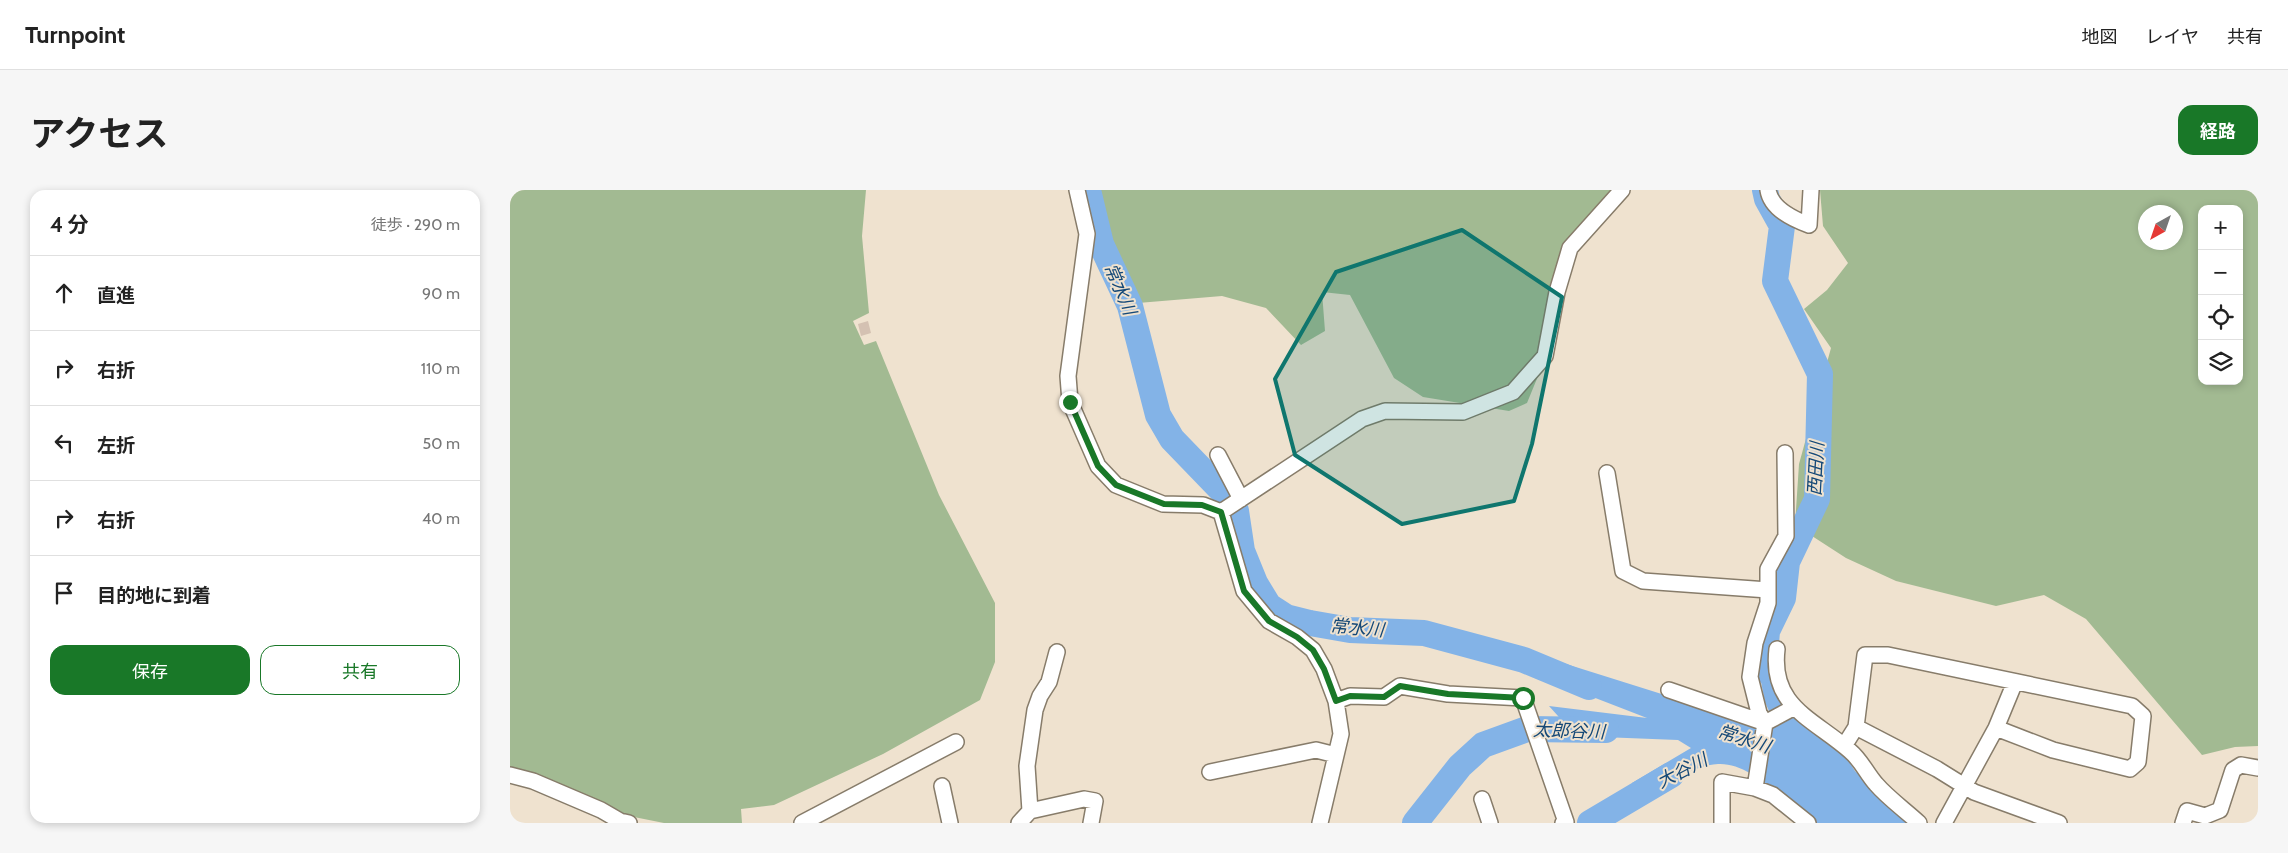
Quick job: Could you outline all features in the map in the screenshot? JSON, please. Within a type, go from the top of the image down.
[{"type":"street","points":[[1077,190],[1088,234],[1068,376],[1070,402],[1098,466],[1116,485],[1164,504],[1202,505],[1221,512]]},
{"type":"street","points":[[1221,512],[1362,419],[1385,411],[1463,412],[1513,392],[1545,356],[1557,292],[1570,248],[1622,190]]},
{"type":"street","points":[[1768,190],[1769,197],[1787,216],[1808,225],[1811,190]]},
{"type":"street","points":[[1755,788],[1765,723],[1759,713],[1750,677],[1755,643],[1768,603],[1768,569],[1786,536],[1785,453]]},
{"type":"street","points":[[1218,454],[1241,499]]},
{"type":"street","points":[[1608,473],[1623,571],[1642,581],[1768,590]]},
{"type":"street","points":[[1221,512],[1244,591],[1269,621],[1297,637],[1313,650],[1324,669],[1336,701],[1341,734],[1320,823]]},
{"type":"street","points":[[1777,649],[1775,666],[1779,686],[1793,708],[1852,752],[1877,786],[1919,823]]},
{"type":"street","points":[[1030,810],[1027,766],[1035,710],[1040,696],[1049,682],[1056,652]]},
{"type":"street","points":[[1844,746],[1856,727],[1865,655],[1888,655],[2132,706],[2143,716],[2138,762],[2130,768],[2053,750],[1996,728]]},
{"type":"street","points":[[1944,823],[1996,728],[2015,682]]},
{"type":"street","points":[[1336,701],[1350,696],[1384,697],[1400,686],[1448,694],[1523,698],[1566,822],[1563,823]]},
{"type":"street","points":[[1669,690],[1765,723],[1793,708]]},
{"type":"street","points":[[1856,727],[1937,769],[1965,786],[2040,818],[2059,823]]},
{"type":"street","points":[[802,823],[956,742]]},
{"type":"street","points":[[1210,772],[1316,750],[1336,755]]},
{"type":"street","points":[[2183,823],[2187,811],[2205,816],[2220,810],[2233,770],[2241,765],[2258,768]]},
{"type":"street","points":[[510,775],[533,781],[601,810],[620,821],[629,823]]},
{"type":"street","points":[[1722,823],[1722,782],[1755,788],[1773,795],[1808,823]]},
{"type":"street","points":[[942,786],[950,823]]},
{"type":"street","points":[[1018,823],[1030,810],[1084,799],[1095,801],[1091,823]]},
{"type":"street","points":[[1482,800],[1490,823]]},
{"type":"highlighted area","points":[[1462,230],[1562,297],[1532,444],[1514,501],[1402,524],[1295,455],[1275,379],[1336,272]]},
{"type":"green space","points":[[510,190],[866,190],[862,236],[869,313],[853,321],[864,345],[876,341],[939,495],[995,603],[995,662],[980,700],[883,754],[774,805],[741,809],[742,823],[664,823],[629,816],[542,777],[510,767]]},
{"type":"green space","points":[[1097,190],[1613,190],[1567,241],[1550,285],[1543,364],[1527,403],[1509,411],[1423,397],[1394,378],[1350,295],[1322,292],[1325,331],[1301,345],[1266,308],[1222,296],[1138,303],[1109,241]]},
{"type":"green space","points":[[1820,190],[2258,190],[2258,746],[2235,747],[2202,755],[2086,619],[2044,595],[1996,606],[1896,581],[1846,558],[1795,525],[1799,464],[1831,348],[1804,309],[1827,290],[1848,263],[1823,226]]},
{"type":"water","points":[[1764,631],[1773,642],[1773,667],[1800,723],[1845,755],[1855,771],[1910,823],[1811,823],[1768,785],[1731,765],[1718,764],[1699,768],[1680,776],[1644,797],[1632,783],[1691,748],[1678,740],[1576,736],[1549,706],[1647,718],[1554,682],[1563,663],[1738,718],[1775,725],[1765,702],[1758,667]]},
{"type":"building","points":[[868,321],[871,333],[861,336],[858,324]]},
{"type":"waterway","name":"常水川","points":[[1088,190],[1101,244],[1130,306],[1158,415],[1172,439],[1228,497],[1236,511],[1242,551],[1255,583],[1269,606],[1286,617],[1350,630],[1424,633],[1524,660],[1589,687]]},
{"type":"waterway","name":"西田川","points":[[1764,670],[1767,631],[1783,598],[1787,562],[1817,499],[1820,374],[1775,281],[1782,226],[1767,199],[1765,190]]},
{"type":"waterway","name":"太郎谷川","points":[[1415,823],[1460,766],[1483,745],[1527,729],[1606,730]]},
{"type":"waterway","name":"大谷川","points":[[1590,823],[1671,775]]},
{"type":"route","points":[[1070,402],[1098,466],[1116,485],[1164,504],[1202,505],[1221,512],[1244,591],[1269,621],[1297,637],[1313,650],[1324,669],[1336,701],[1350,696],[1384,697],[1400,686],[1448,694],[1523,698]]}]
